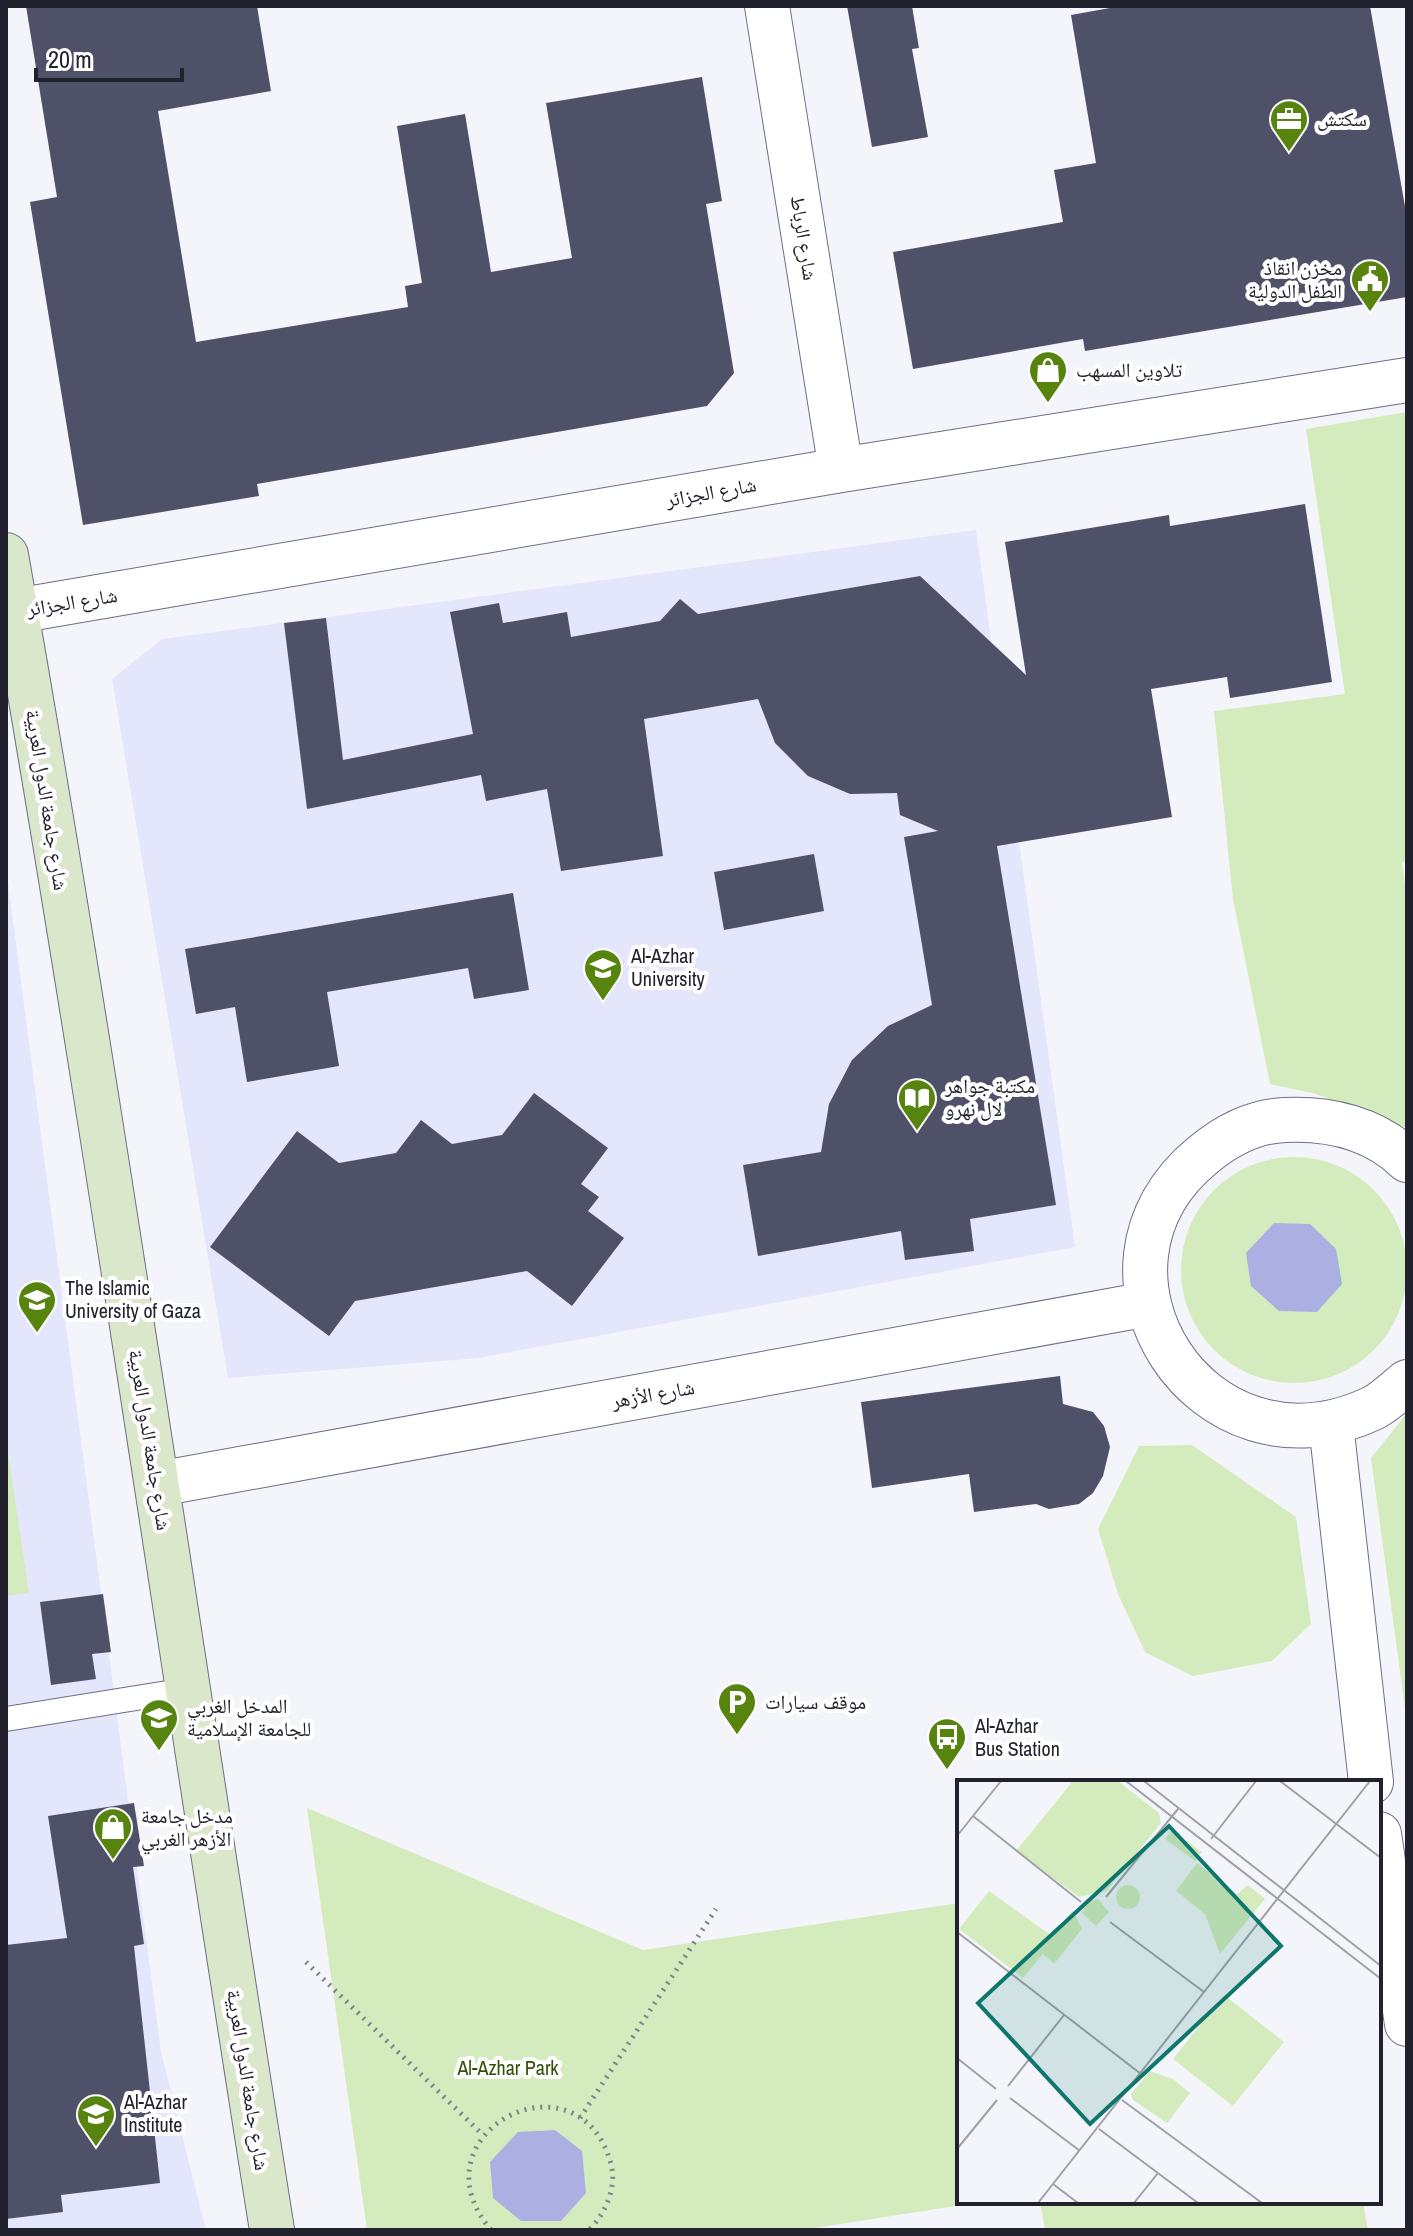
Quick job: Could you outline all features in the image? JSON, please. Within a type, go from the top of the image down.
[{"type":"main road","name":"شارع جامعة الدول العربية","points":[[6,555],[158,1484],[186,1690],[272,2230]]},
{"type":"street","name":"شارع الرباط","points":[[767,6],[841,470]]},
{"type":"street","name":"شارع الجزائر","points":[[16,611],[841,470],[1407,380]]},
{"type":"street","points":[[1407,1160],[1364,1131],[1317,1119],[1269,1121],[1223,1138],[1186,1169],[1159,1209],[1146,1256],[1148,1304],[1165,1349],[1195,1388],[1236,1414],[1283,1427],[1331,1424],[1376,1407],[1407,1382]]},
{"type":"street","name":"شارع الأزهر","points":[[158,1484],[1148,1304]]},
{"type":"street","points":[[1331,1424],[1371,1780]]},
{"type":"street","points":[[1381,1848],[1407,2024]]},
{"type":"lane","points":[[6,1719],[186,1690]]},
{"type":"path","points":[[580,2118],[716,1909]]},
{"type":"path","points":[[306,1962],[483,2135]]},
{"type":"path","points":[[490,2230],[477,2213],[470,2194],[471,2163],[483,2135],[502,2118],[524,2107],[549,2106],[580,2118],[593,2127],[606,2148],[613,2172],[610,2197],[600,2219],[589,2230]]},
{"type":"shaded area","name":"Al-Azhar University","points":[[976,530],[1075,1247],[479,1358],[228,1378],[112,679],[162,639]]},
{"type":"shaded area","points":[[6,867],[161,2052],[206,2230],[6,2230]]},
{"type":"green space","points":[[1407,412],[1407,861],[1402,862],[1407,898],[1407,1128],[1316,1094],[1270,1084],[1233,899],[1214,711],[1345,694],[1306,429]]},
{"type":"green space","points":[[1294,1157],[1316,1159],[1337,1166],[1357,1176],[1374,1190],[1388,1207],[1398,1227],[1405,1248],[1405,1292],[1398,1313],[1388,1333],[1374,1350],[1357,1364],[1337,1374],[1316,1381],[1294,1383],[1272,1381],[1251,1374],[1231,1364],[1214,1350],[1200,1333],[1190,1313],[1183,1292],[1181,1270],[1183,1248],[1190,1227],[1200,1207],[1214,1190],[1231,1176],[1251,1166],[1272,1159]]},
{"type":"green space","points":[[1407,1413],[1407,1723],[1371,1458]]},
{"type":"green space","points":[[6,1439],[29,1593],[6,1596]]},
{"type":"green space","points":[[1192,1445],[1296,1517],[1311,1624],[1272,1661],[1193,1676],[1145,1652],[1118,1594],[1098,1529],[1139,1446]]},
{"type":"green space","name":"Al-Azhar Park","points":[[307,1808],[643,1950],[957,1903],[957,2204],[968,2204],[802,2230],[367,2230]]},
{"type":"green space","points":[[1040,2204],[1363,2204],[1368,2230],[1045,2230]]},
{"type":"water","points":[[1274,1223],[1310,1224],[1336,1249],[1342,1284],[1317,1312],[1279,1311],[1251,1286],[1246,1253]]},
{"type":"water","points":[[555,2130],[582,2151],[586,2193],[561,2221],[521,2221],[493,2198],[490,2162],[518,2132]]},
{"type":"building","points":[[26,6],[257,6],[271,91],[158,111],[196,342],[408,307],[405,286],[422,283],[397,126],[465,114],[491,272],[572,258],[546,103],[702,77],[722,201],[706,204],[734,373],[707,406],[257,484],[259,496],[83,525],[30,202],[57,197]]},
{"type":"building","points":[[847,6],[912,6],[919,48],[912,49],[928,137],[872,147]]},
{"type":"building","points":[[1121,6],[1370,6],[1407,218],[1407,297],[1085,351],[1083,339],[913,369],[893,252],[1063,222],[1054,170],[1096,163],[1071,15]]},
{"type":"building","points":[[1305,504],[1332,682],[1230,698],[1227,677],[1151,689],[1172,817],[997,846],[1056,1205],[970,1219],[974,1251],[905,1260],[901,1231],[758,1256],[743,1165],[821,1152],[829,1104],[852,1060],[888,1026],[932,1005],[904,837],[938,831],[900,815],[897,793],[850,794],[808,776],[775,743],[758,699],[644,719],[663,856],[561,871],[547,789],[486,801],[481,775],[307,809],[284,623],[326,618],[343,760],[473,734],[450,612],[499,603],[503,623],[567,612],[571,637],[660,621],[680,599],[698,614],[920,576],[1026,675],[1005,542],[1169,515],[1170,526]]},
{"type":"building","points":[[814,854],[824,911],[724,930],[714,872]]},
{"type":"building","points":[[513,893],[529,990],[474,999],[468,968],[327,992],[339,1066],[247,1082],[235,1007],[196,1014],[185,949]]},
{"type":"building","points":[[534,1093],[608,1148],[581,1184],[599,1197],[588,1211],[624,1238],[572,1306],[527,1271],[355,1301],[329,1336],[210,1247],[297,1131],[339,1163],[396,1153],[421,1120],[452,1144],[502,1135]]},
{"type":"building","points":[[1060,1376],[1063,1404],[1093,1412],[1104,1426],[1110,1447],[1103,1476],[1093,1493],[1079,1504],[1049,1509],[1036,1504],[974,1512],[969,1474],[872,1488],[861,1402]]},
{"type":"building","points":[[103,1594],[111,1652],[92,1654],[96,1679],[51,1685],[40,1602]]},
{"type":"building","points":[[134,1803],[144,1866],[133,1867],[144,1944],[134,1946],[160,2183],[61,2195],[63,2212],[6,2219],[6,1945],[67,1938],[48,1816]]},
{"type":"place","name":"سكتش","points":[[1289,153]]},
{"type":"place","name":"مخزن انقاذ الطفل الدولية","points":[[1370,313]]},
{"type":"place","name":"تلاوين المسهب","points":[[1048,404]]},
{"type":"place","name":"Al-Azhar University","points":[[603,1002]]},
{"type":"place","name":"مكتبة جواهر لال نهرو","points":[[917,1132]]},
{"type":"place","name":"The Islamic University of Gaza","points":[[37,1334]]},
{"type":"place","name":"موقف سيارات","points":[[737,1736]]},
{"type":"place","name":"المدخل الغربي للجامعة الإسلامية","points":[[159,1752]]},
{"type":"place","name":"Al-Azhar Bus Station","points":[[947,1771]]},
{"type":"place","name":"مدخل جامعة الأزهر الغربي","points":[[113,1861]]},
{"type":"place","name":"Al-Azhar Institute","points":[[96,2148]]}]
